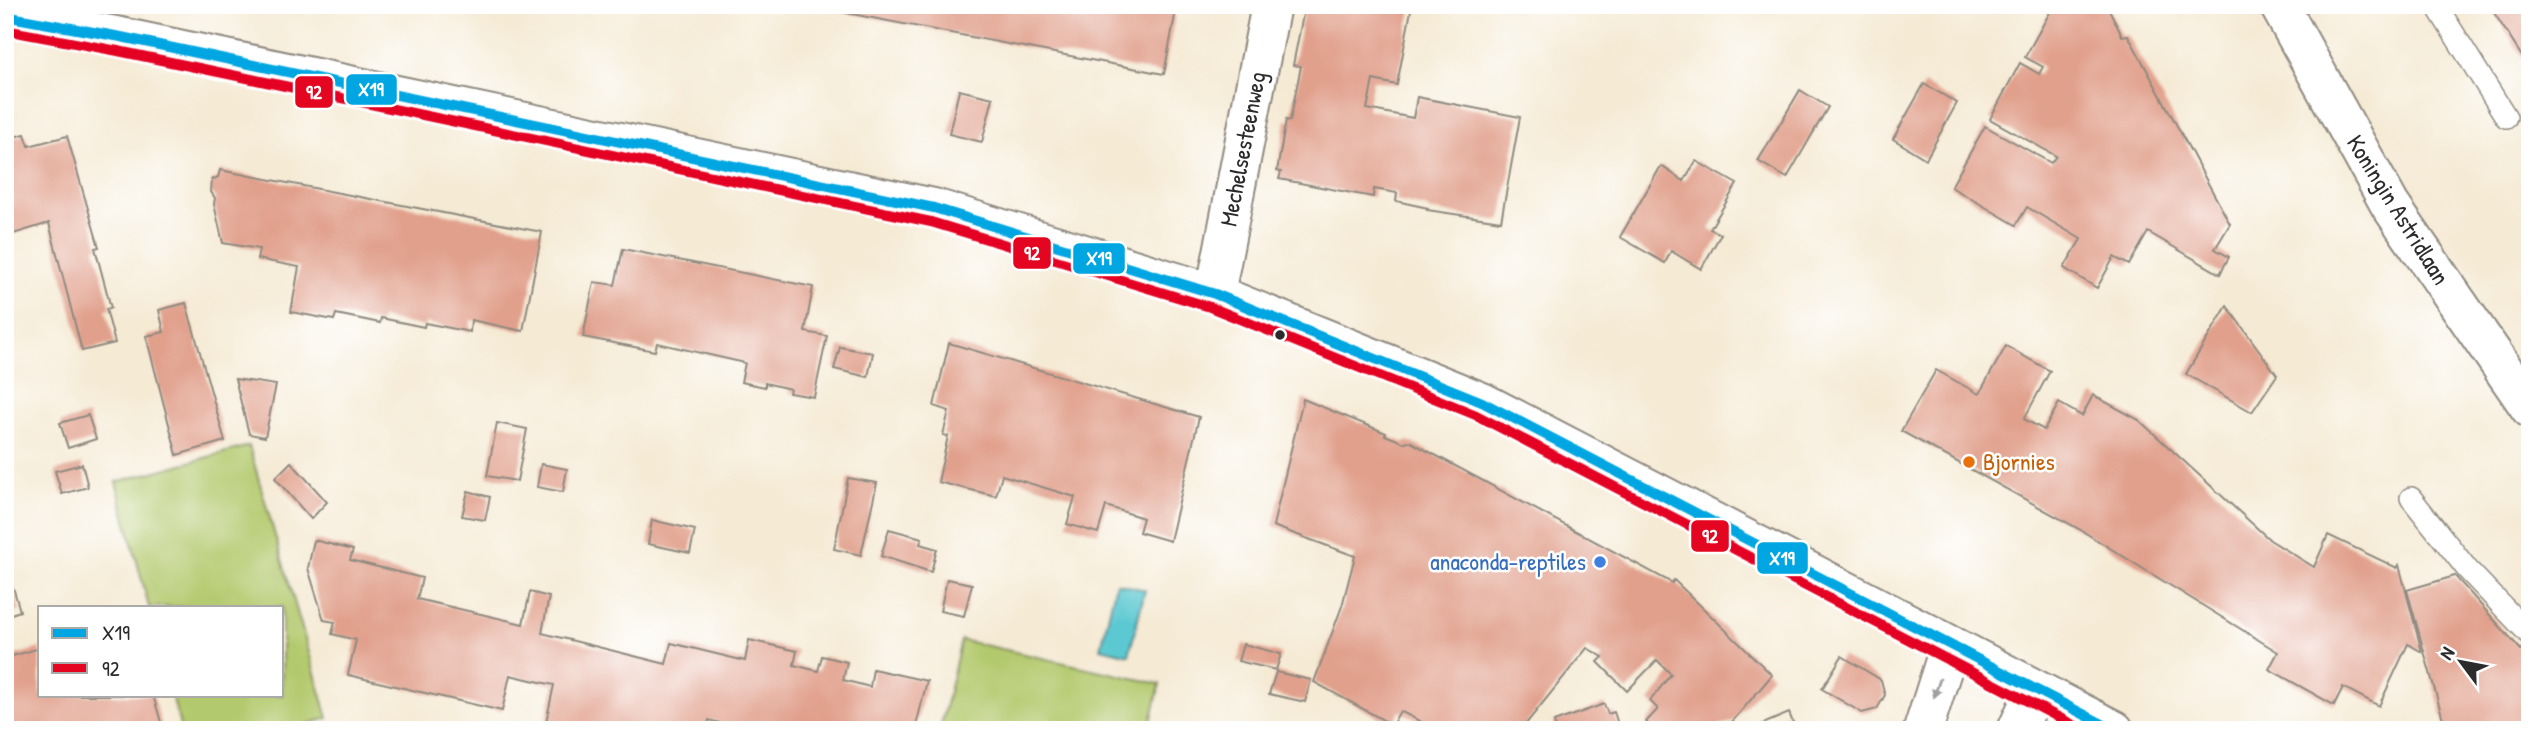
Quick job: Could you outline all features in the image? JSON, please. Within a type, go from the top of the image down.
[{"type":"street","name":"Mechelsesteenweg","points":[[1215,293],[1271,5]]},
{"type":"street","name":"Koningin Astridlaan","points":[[2278,5],[2390,205],[2530,408]]},
{"type":"street","points":[[5,16],[121,37],[934,208],[1215,293],[1482,402],[2114,730]]},
{"type":"street","points":[[1923,730],[1950,645]]},
{"type":"street","points":[[2017,730],[2035,690]]},
{"type":"lane","points":[[2435,5],[2506,117]]},
{"type":"lane","points":[[2410,498],[2467,569],[2530,635]]},
{"type":"green space","points":[[249,446],[328,718],[287,730],[181,730],[172,696],[284,696],[284,606],[149,606],[116,482]]},
{"type":"green space","points":[[961,640],[1160,684],[1149,730],[940,730]]},
{"type":"water","points":[[1116,583],[1145,590],[1129,655],[1101,648]]},
{"type":"building","points":[[805,5],[1177,5],[1164,74]]},
{"type":"building","points":[[1305,5],[1412,5],[1397,85],[1373,80],[1367,109],[1413,118],[1417,97],[1520,117],[1501,221],[1427,210],[1428,208],[1396,201],[1397,193],[1374,189],[1373,197],[1279,179],[1281,172],[1277,171],[1286,120],[1290,121],[1301,66],[1293,65]]},
{"type":"building","points":[[2054,5],[2107,5],[2122,36],[2128,35],[2230,224],[2215,249],[2229,257],[2220,274],[2148,232],[2129,265],[2114,257],[2097,288],[2064,268],[2081,239],[2027,207],[2016,225],[1951,187],[1985,126],[2051,163],[2056,156],[1990,119],[2020,63],[2039,74],[2043,67],[2025,57]]},
{"type":"building","points":[[2489,5],[2530,5],[2530,69]]},
{"type":"building","points":[[1924,84],[1957,103],[1926,159],[1893,139]]},
{"type":"building","points":[[959,90],[993,98],[982,142],[949,134]]},
{"type":"building","points":[[1800,90],[1828,107],[1787,178],[1758,161]]},
{"type":"building","points":[[25,134],[29,146],[67,136],[99,247],[95,248],[111,308],[106,309],[115,343],[82,351],[49,223],[10,235],[8,228],[5,229],[5,139]]},
{"type":"building","points":[[1696,161],[1737,184],[1710,229],[1721,234],[1701,269],[1671,251],[1665,263],[1620,237],[1661,166],[1684,181]]},
{"type":"building","points":[[220,170],[542,232],[523,331],[471,320],[470,332],[425,323],[424,327],[381,318],[380,323],[336,314],[334,320],[291,312],[299,267],[257,259],[259,249],[223,243],[215,198],[211,192],[212,180],[218,177]]},
{"type":"building","points":[[623,249],[813,287],[805,332],[827,336],[814,397],[789,393],[790,389],[765,383],[765,387],[741,382],[745,363],[657,343],[655,351],[583,337],[594,282],[615,285]]},
{"type":"building","points":[[186,303],[225,441],[177,455],[146,336],[164,332],[159,310]]},
{"type":"building","points":[[2227,306],[2277,375],[2252,412],[2186,374]]},
{"type":"building","points":[[949,343],[1199,417],[1170,541],[1139,532],[1143,518],[1106,506],[1098,533],[1067,524],[1075,497],[1002,475],[996,496],[938,482],[948,436],[943,435],[949,411],[934,406]]},
{"type":"building","points":[[2006,346],[2050,371],[2024,419],[2044,430],[2059,403],[2082,416],[2093,395],[2139,420],[2270,540],[2314,567],[2328,535],[2397,568],[2399,565],[2422,652],[2408,644],[2379,706],[2343,687],[2334,705],[2269,669],[2278,652],[2079,529],[1901,431],[1936,370],[1979,394]]},
{"type":"building","points":[[840,347],[873,353],[868,377],[834,369]]},
{"type":"building","points":[[235,379],[276,385],[265,437],[249,434]]},
{"type":"building","points":[[1303,399],[1405,443],[1411,442],[1672,583],[1674,580],[1772,675],[1732,722],[1707,730],[1655,730],[1646,722],[1658,709],[1650,701],[1671,674],[1657,660],[1627,691],[1598,662],[1603,657],[1587,648],[1521,730],[1437,730],[1400,711],[1392,725],[1314,682],[1342,606],[1355,556],[1273,526]]},
{"type":"building","points":[[88,415],[96,439],[68,448],[60,423]]},
{"type":"building","points":[[497,423],[527,429],[517,481],[487,476]]},
{"type":"building","points":[[291,462],[327,502],[311,519],[275,478]]},
{"type":"building","points":[[82,464],[88,487],[62,494],[55,471]]},
{"type":"building","points":[[541,464],[567,469],[563,492],[537,487]]},
{"type":"building","points":[[848,478],[877,483],[861,555],[834,549]]},
{"type":"building","points":[[468,491],[490,497],[485,520],[462,516]]},
{"type":"building","points":[[652,520],[695,530],[690,553],[648,544]]},
{"type":"building","points":[[889,529],[922,538],[920,544],[937,549],[931,572],[881,556]]},
{"type":"building","points":[[314,540],[353,550],[350,560],[422,578],[417,599],[523,624],[530,592],[549,597],[542,633],[666,664],[671,643],[745,661],[749,640],[797,651],[794,665],[818,671],[822,656],[847,662],[843,680],[870,687],[873,669],[927,681],[915,730],[745,730],[709,720],[707,730],[580,730],[546,722],[554,685],[510,675],[502,711],[348,675],[356,640],[332,634],[335,622],[324,620],[308,568]]},
{"type":"building","points":[[2455,576],[2530,660],[2530,730],[2446,730],[2407,590]]},
{"type":"building","points":[[947,579],[972,584],[964,616],[940,611]]},
{"type":"building","points":[[13,587],[20,611],[5,616],[5,589]]},
{"type":"building","points":[[1243,644],[1281,654],[1276,670],[1238,661]]},
{"type":"building","points":[[38,649],[38,696],[153,696],[163,729],[5,730],[5,658]]},
{"type":"building","points":[[1842,656],[1881,680],[1885,695],[1877,709],[1862,713],[1822,689]]},
{"type":"building","points":[[1276,672],[1311,680],[1305,702],[1269,694]]},
{"type":"building","points":[[1604,704],[1608,714],[1614,712],[1620,730],[1556,730],[1554,722]]},
{"type":"building","points":[[1789,713],[1796,730],[1749,730]]},
{"type":"transit line","name":"X19","points":[[5,16],[121,37],[934,208],[1215,294],[1482,402],[2114,730]]},
{"type":"transit line","name":"92","points":[[5,30],[118,51],[931,222],[1210,307],[1476,415],[2083,730]]},
{"type":"place","name":"Bjornies","points":[[1969,462]]},
{"type":"place","name":"anaconda-reptiles","points":[[1600,562]]}]
